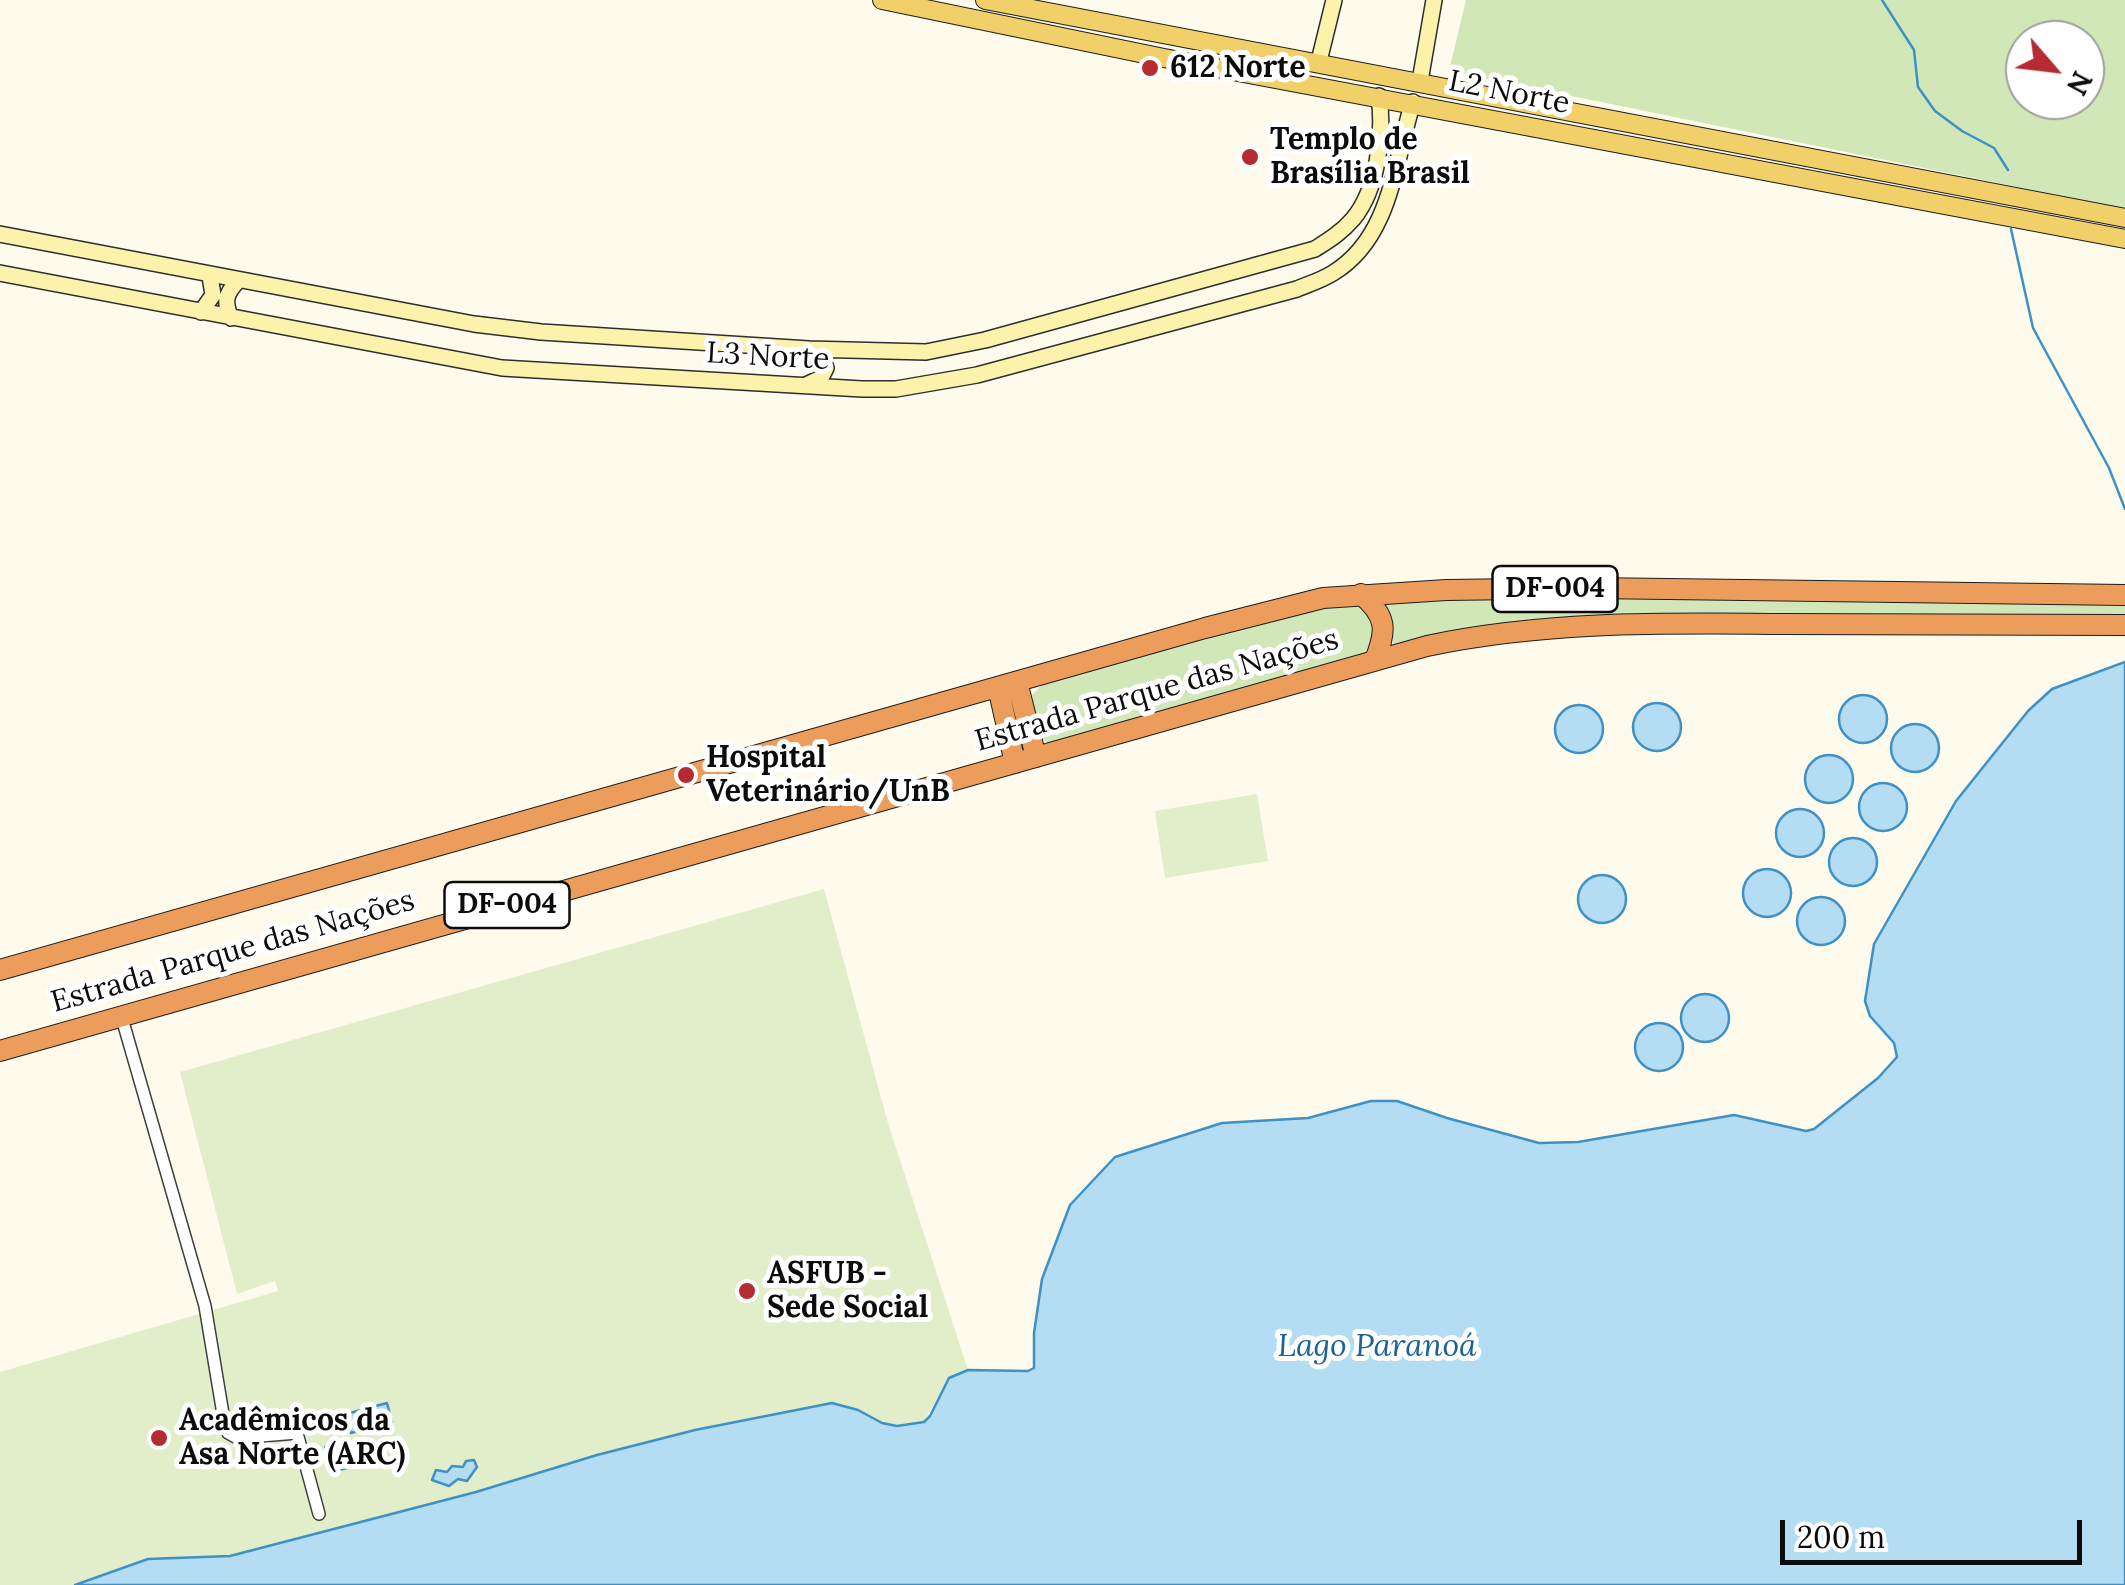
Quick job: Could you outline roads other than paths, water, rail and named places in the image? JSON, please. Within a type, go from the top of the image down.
[{"type":"highway","name":"Estrada Parque das Nações","points":[[0,970],[1292,604],[1360,594],[1592,588],[2125,595]]},
{"type":"highway","points":[[1360,594],[1376,607],[1382,621],[1384,637],[1376,660]]},
{"type":"highway","name":"Estrada Parque das Nações","points":[[0,1051],[1376,660],[1474,636],[1551,626],[1642,623],[2125,625]]},
{"type":"highway","points":[[1008,684],[1036,757]]},
{"type":"highway","points":[[1008,684],[1015,763]]},
{"type":"main road","name":"L2 Norte","points":[[882,0],[2125,239]]},
{"type":"main road","name":"L2 Norte","points":[[985,0],[2125,218]]},
{"type":"main road","points":[[1320,62],[1334,0]]},
{"type":"main road","points":[[1420,81],[1434,0]]},
{"type":"main road","points":[[1245,72],[1250,50]]},
{"type":"main road","name":"L3 Norte","points":[[0,234],[491,326],[898,353],[957,347],[1316,249],[1354,218],[1370,185],[1382,120],[1379,96]]},
{"type":"main road","name":"L3 Norte","points":[[0,274],[521,370],[802,386],[896,389],[938,384],[1297,288],[1333,273],[1356,253],[1384,210],[1412,102]]},
{"type":"main road","points":[[202,312],[213,295],[210,276]]},
{"type":"main road","points":[[231,318],[225,304],[227,294],[238,281]]},
{"type":"main road","points":[[802,386],[822,378],[826,368],[821,356],[809,349]]},
{"type":"street","points":[[121,1015],[204,1306],[228,1433],[246,1438],[297,1433],[319,1514]]},
{"type":"water","name":"Lago Paranoá","points":[[2125,662],[2125,1585],[75,1585],[148,1559],[230,1556],[695,1430],[832,1403],[858,1410],[882,1423],[897,1426],[924,1422],[949,1378],[968,1370],[1034,1368],[1034,1333],[1042,1279],[1070,1205],[1115,1157],[1222,1123],[1308,1118],[1371,1101],[1397,1101],[1539,1143],[1578,1142],[1734,1115],[1806,1131],[1814,1129],[1878,1078],[1897,1057],[1894,1043],[1870,1016],[1865,1001],[1874,944],[1956,801],[2028,711],[2052,689]]},
{"type":"water","points":[[1863,695],[1880,702],[1887,719],[1880,736],[1863,743],[1846,736],[1839,719],[1846,702]]},
{"type":"water","points":[[1657,703],[1674,710],[1681,727],[1674,744],[1657,751],[1640,744],[1633,727],[1640,710]]},
{"type":"water","points":[[1579,705],[1596,712],[1603,729],[1596,746],[1579,753],[1562,746],[1555,729],[1562,712]]},
{"type":"water","points":[[1915,724],[1932,731],[1939,748],[1932,765],[1915,772],[1898,765],[1891,748],[1898,731]]},
{"type":"water","points":[[1829,755],[1846,762],[1853,779],[1846,796],[1829,803],[1812,796],[1805,779],[1812,762]]},
{"type":"water","points":[[1883,783],[1900,790],[1907,807],[1900,824],[1883,831],[1866,824],[1859,807],[1866,790]]},
{"type":"water","points":[[1800,809],[1817,816],[1824,833],[1817,850],[1800,857],[1783,850],[1776,833],[1783,816]]},
{"type":"water","points":[[1853,838],[1870,845],[1877,862],[1870,879],[1853,886],[1836,879],[1829,862],[1836,845]]},
{"type":"water","points":[[1767,869],[1784,876],[1791,893],[1784,910],[1767,917],[1750,910],[1743,893],[1750,876]]},
{"type":"water","points":[[1602,875],[1619,882],[1626,899],[1619,916],[1602,923],[1585,916],[1578,899],[1585,882]]},
{"type":"water","points":[[1821,897],[1838,904],[1845,921],[1838,938],[1821,945],[1804,938],[1797,921],[1804,904]]},
{"type":"water","points":[[1705,994],[1722,1001],[1729,1018],[1722,1035],[1705,1042],[1688,1035],[1681,1018],[1688,1001]]},
{"type":"water","points":[[1659,1023],[1676,1030],[1683,1047],[1676,1064],[1659,1071],[1642,1064],[1635,1047],[1642,1030]]},
{"type":"water","points":[[387,1403],[392,1422],[351,1433],[346,1414]]},
{"type":"water","points":[[347,1441],[354,1466],[332,1472],[325,1447]]},
{"type":"water","points":[[474,1460],[477,1467],[467,1481],[458,1479],[449,1486],[432,1480],[436,1470],[447,1472],[452,1466],[463,1467],[466,1461]]},
{"type":"waterway","points":[[1882,0],[1914,50],[1918,87],[1935,111],[1994,148],[2008,170]]},
{"type":"waterway","points":[[2011,229],[2033,328],[2109,468],[2125,509]]},
{"type":"place","name":"612 Norte","points":[[1150,68]]},
{"type":"place","name":"Templo de Brasília Brasil","points":[[1250,157]]},
{"type":"place","name":"Hospital Veterinário/UnB","points":[[686,775]]},
{"type":"place","name":"ASFUB - Sede Social","points":[[747,1291]]},
{"type":"place","name":"Acadêmicos da Asa Norte (ARC)","points":[[159,1438]]}]
